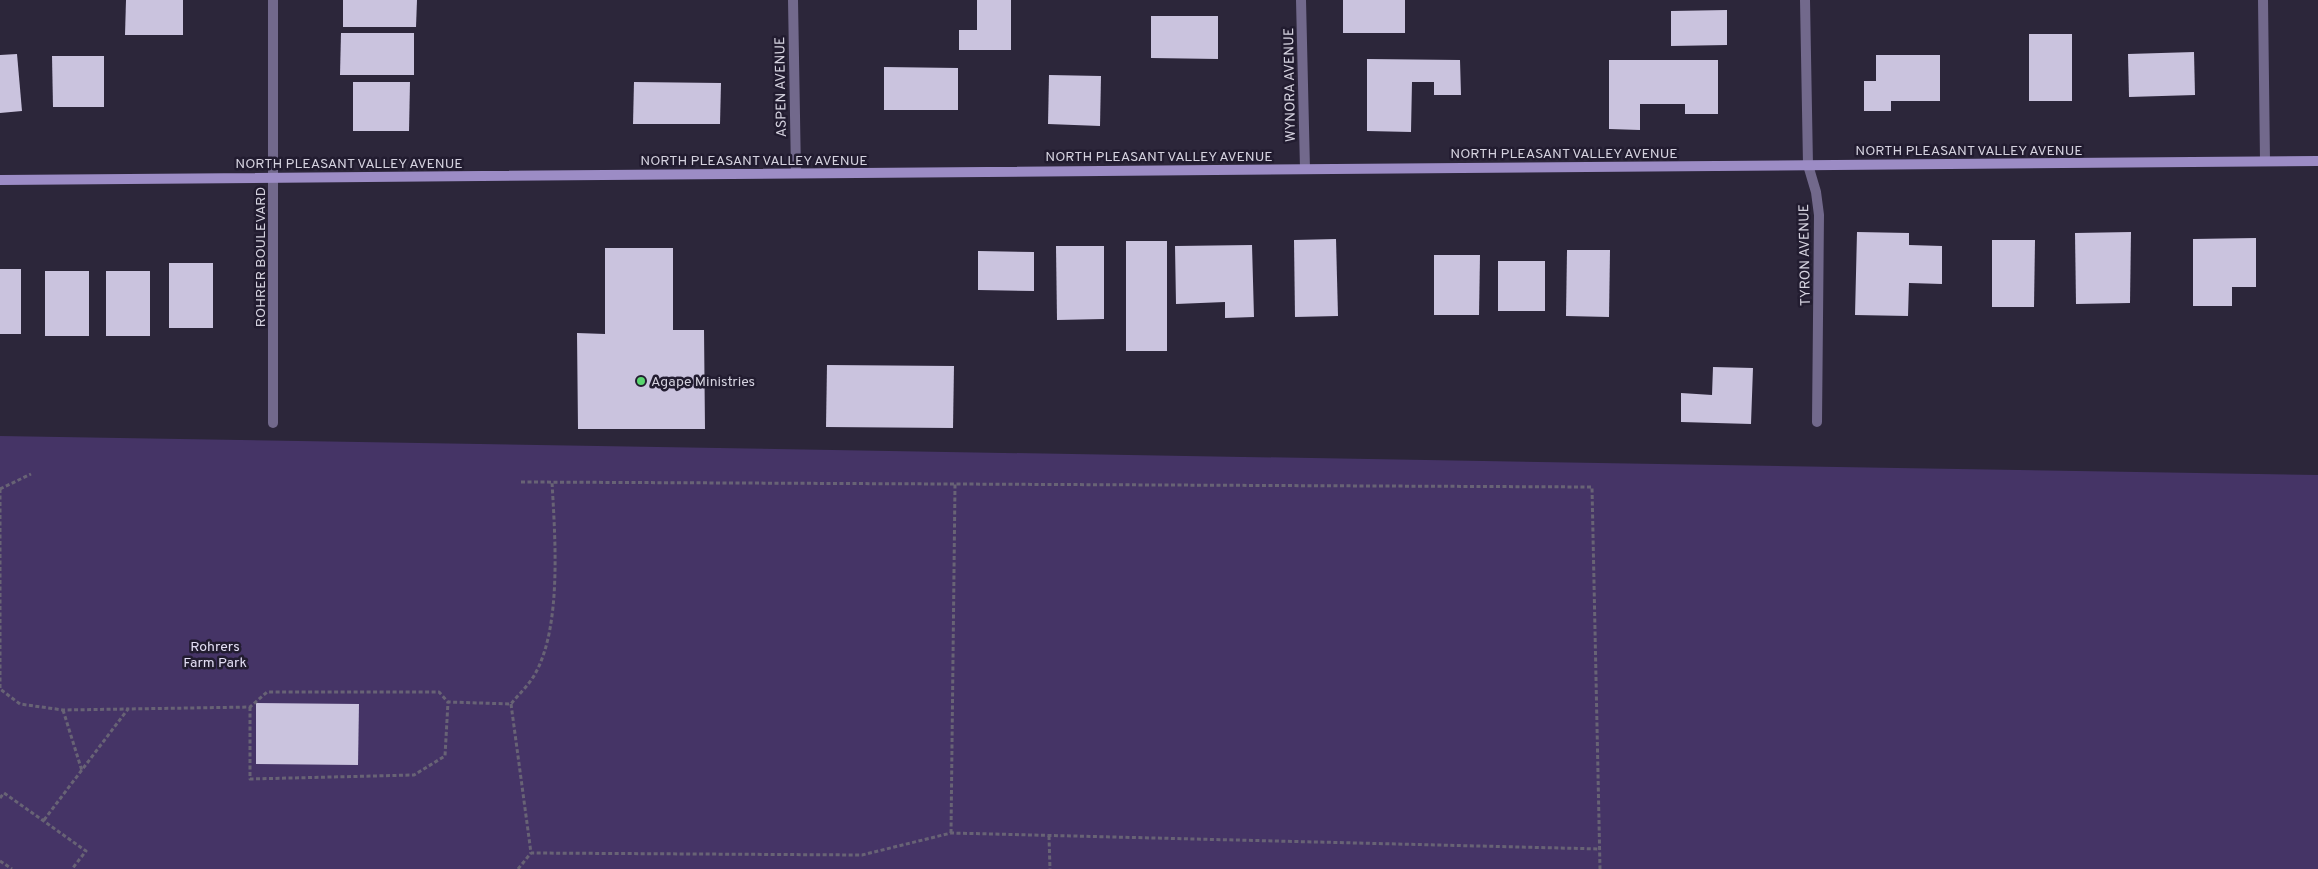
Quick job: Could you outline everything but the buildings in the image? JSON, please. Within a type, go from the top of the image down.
[{"type":"street","name":"ROHRER BOULEVARD","points":[[273,0],[274,423]]},
{"type":"street","name":"ASPEN AVENUE","points":[[793,0],[796,173]]},
{"type":"street","name":"WYNORA AVENUE","points":[[1301,0],[1304,169]]},
{"type":"street","name":"TYRON AVENUE","points":[[1806,0],[1808,165],[1816,192],[1819,215],[1817,422]]},
{"type":"street","points":[[2263,0],[2265,161]]},
{"type":"street","name":"NORTH PLEASANT VALLEY AVENUE","points":[[0,180],[2318,161]]},
{"type":"path","points":[[31,474],[0,489],[0,688],[20,704],[63,710],[250,707],[267,692],[440,692],[448,702],[445,756],[414,775],[250,779],[250,707]]},
{"type":"path","points":[[520,482],[1592,487],[1600,869]]},
{"type":"path","points":[[518,869],[531,853],[511,704],[535,674],[552,624],[555,534],[552,482]]},
{"type":"path","points":[[951,833],[955,484]]},
{"type":"path","points":[[448,702],[511,704]]},
{"type":"path","points":[[63,710],[82,772]]},
{"type":"path","points":[[44,820],[128,710]]},
{"type":"path","points":[[0,798],[2,793],[86,850],[72,869]]},
{"type":"path","points":[[531,853],[862,855],[951,833],[1600,849]]},
{"type":"path","points":[[1049,836],[1050,869]]},
{"type":"path","points":[[0,861],[12,869]]},
{"type":"green space","name":"Rohrers Farm Park","points":[[0,436],[2318,475],[2318,869],[0,869]]},
{"type":"place","name":"Agape Ministries","points":[[641,381]]}]
